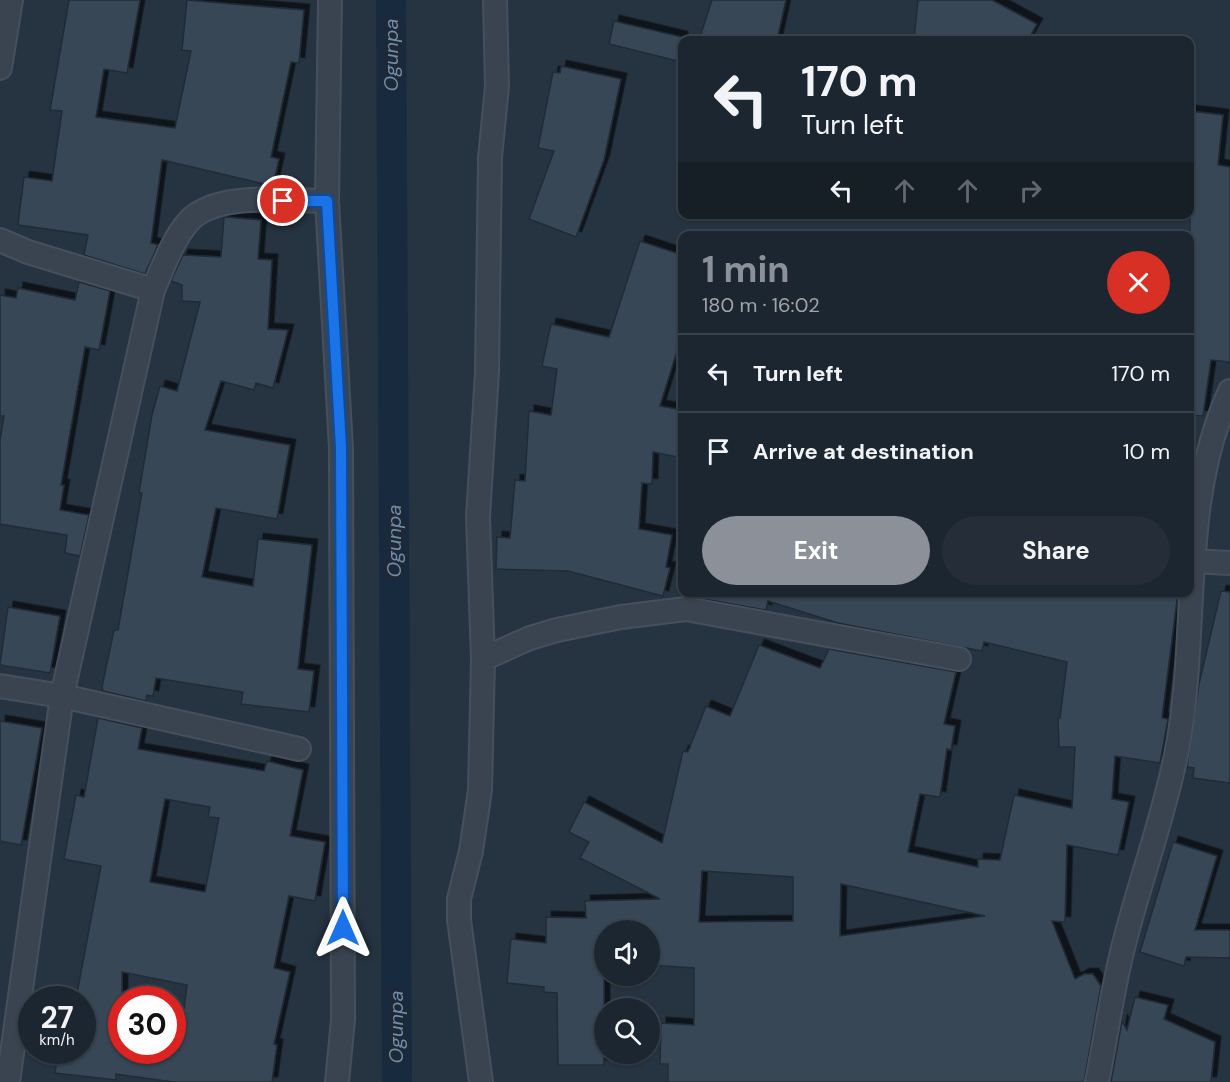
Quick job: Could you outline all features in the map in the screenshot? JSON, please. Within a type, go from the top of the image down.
[{"type":"street","points":[[0,68],[11,0]]},
{"type":"street","points":[[330,0],[327,201],[341,448],[343,1020],[336,1082]]},
{"type":"street","points":[[481,1082],[459,920],[459,899],[471,851],[480,790],[483,659],[478,517],[487,372],[490,158],[497,86],[495,0]]},
{"type":"street","points":[[8,1082],[62,696],[153,290],[179,235],[190,220],[210,207],[239,201],[327,201]]},
{"type":"street","points":[[0,240],[28,252],[153,290]]},
{"type":"street","points":[[1194,542],[1207,463],[1217,423],[1230,391]]},
{"type":"street","points":[[1194,560],[1230,563]]},
{"type":"street","points":[[1097,1082],[1123,948],[1177,754],[1189,668],[1190,597]]},
{"type":"street","points":[[483,659],[557,630],[621,617],[686,609],[959,659]]},
{"type":"street","points":[[0,686],[62,696],[298,749]]},
{"type":"building","points":[[69,0],[140,0],[127,73],[104,69],[96,117],[175,128],[191,51],[182,50],[187,0],[304,10],[299,63],[291,62],[271,157],[279,159],[273,186],[162,160],[151,243],[158,245],[145,274],[84,255],[88,235],[18,225],[24,177],[52,181],[62,111],[50,110]]},
{"type":"building","points":[[712,0],[786,0],[778,36],[700,36]]},
{"type":"building","points":[[918,0],[992,0],[1037,24],[1030,36],[914,36]]},
{"type":"building","points":[[614,21],[678,36],[678,61],[609,44]]},
{"type":"building","points":[[561,66],[621,79],[604,160],[576,237],[529,219],[554,151],[538,148],[553,72],[560,73]]},
{"type":"building","points":[[1194,111],[1223,115],[1218,165],[1230,167],[1230,362],[1211,360],[1203,416],[1194,415],[1194,231],[1190,231],[1190,219],[1194,219]]},
{"type":"building","points":[[224,217],[261,220],[258,259],[272,260],[268,329],[288,330],[273,388],[256,383],[254,390],[221,381],[205,430],[290,445],[277,519],[216,508],[202,577],[253,586],[258,539],[312,545],[298,669],[314,671],[309,712],[241,704],[243,692],[156,678],[153,696],[147,695],[146,701],[103,691],[102,687],[114,630],[118,630],[142,493],[139,493],[152,415],[160,386],[177,391],[200,302],[182,301],[182,285],[171,281],[183,255],[221,257]]},
{"type":"building","points":[[640,241],[678,254],[678,348],[660,406],[678,409],[678,457],[653,452],[652,484],[642,483],[639,529],[672,535],[666,567],[670,568],[663,596],[568,571],[496,569],[497,537],[510,538],[515,480],[525,481],[529,411],[551,415],[557,369],[542,366],[551,324],[609,337]]},
{"type":"building","points":[[79,282],[110,291],[99,350],[85,347],[61,485],[64,485],[60,510],[89,515],[80,556],[65,553],[67,535],[0,524],[0,441],[4,416],[0,416],[0,295],[16,298],[18,288],[75,300]]},
{"type":"building","points":[[1221,591],[1230,592],[1230,783],[1193,778],[1194,768],[1187,767],[1199,684]]},
{"type":"building","points":[[693,597],[1177,597],[1162,718],[1168,719],[1160,763],[1115,756],[1112,799],[1129,802],[1118,855],[1067,845],[1065,922],[1052,921],[1075,979],[1084,974],[1093,974],[1101,986],[1084,1082],[668,1082],[668,1064],[660,1064],[661,1023],[694,1025],[694,968],[660,966],[660,920],[594,920],[594,986],[604,986],[604,998],[594,998],[594,1064],[604,1065],[558,1065],[557,993],[544,992],[544,987],[507,983],[511,939],[546,943],[546,917],[586,918],[585,901],[660,899],[580,858],[589,842],[569,832],[584,802],[662,843],[683,751],[688,752],[706,706],[730,716],[759,645],[820,668],[829,649],[956,672],[944,724],[955,726],[951,750],[947,749],[940,797],[920,794],[908,852],[978,867],[978,859],[1000,860],[1014,795],[1072,808],[1075,747],[1059,747],[1058,718],[1060,718],[1067,662],[984,642],[982,651],[838,623],[768,601],[766,610]],"holes":[[[702,871],[793,877],[793,921],[699,922]],[[841,884],[985,916],[840,936]]]},
{"type":"building","points":[[8,607],[60,616],[50,673],[0,665]]},
{"type":"building","points":[[98,718],[142,728],[138,749],[264,771],[267,761],[303,770],[290,836],[325,842],[315,901],[289,896],[274,968],[290,972],[274,1044],[277,1045],[272,1082],[173,1082],[116,1074],[116,1080],[55,1073],[56,1064],[96,1064],[96,986],[78,986],[101,866],[64,859],[76,795],[84,797]],"holes":[[[165,799],[210,807],[208,817],[219,818],[205,892],[150,882]]]},
{"type":"building","points":[[0,721],[42,728],[21,845],[0,841]]},
{"type":"building","points":[[1173,842],[1217,856],[1195,930],[1230,930],[1230,958],[1186,957],[1184,966],[1140,952]]},
{"type":"building","points":[[1135,997],[1168,1005],[1164,1019],[1215,1042],[1211,1082],[1111,1082],[1122,1021],[1127,1030]]},
{"type":"waterway","name":"Ogunpa","points":[[391,0],[397,1082]]},
{"type":"route","points":[[283,201],[327,201],[341,448],[343,928]]}]
